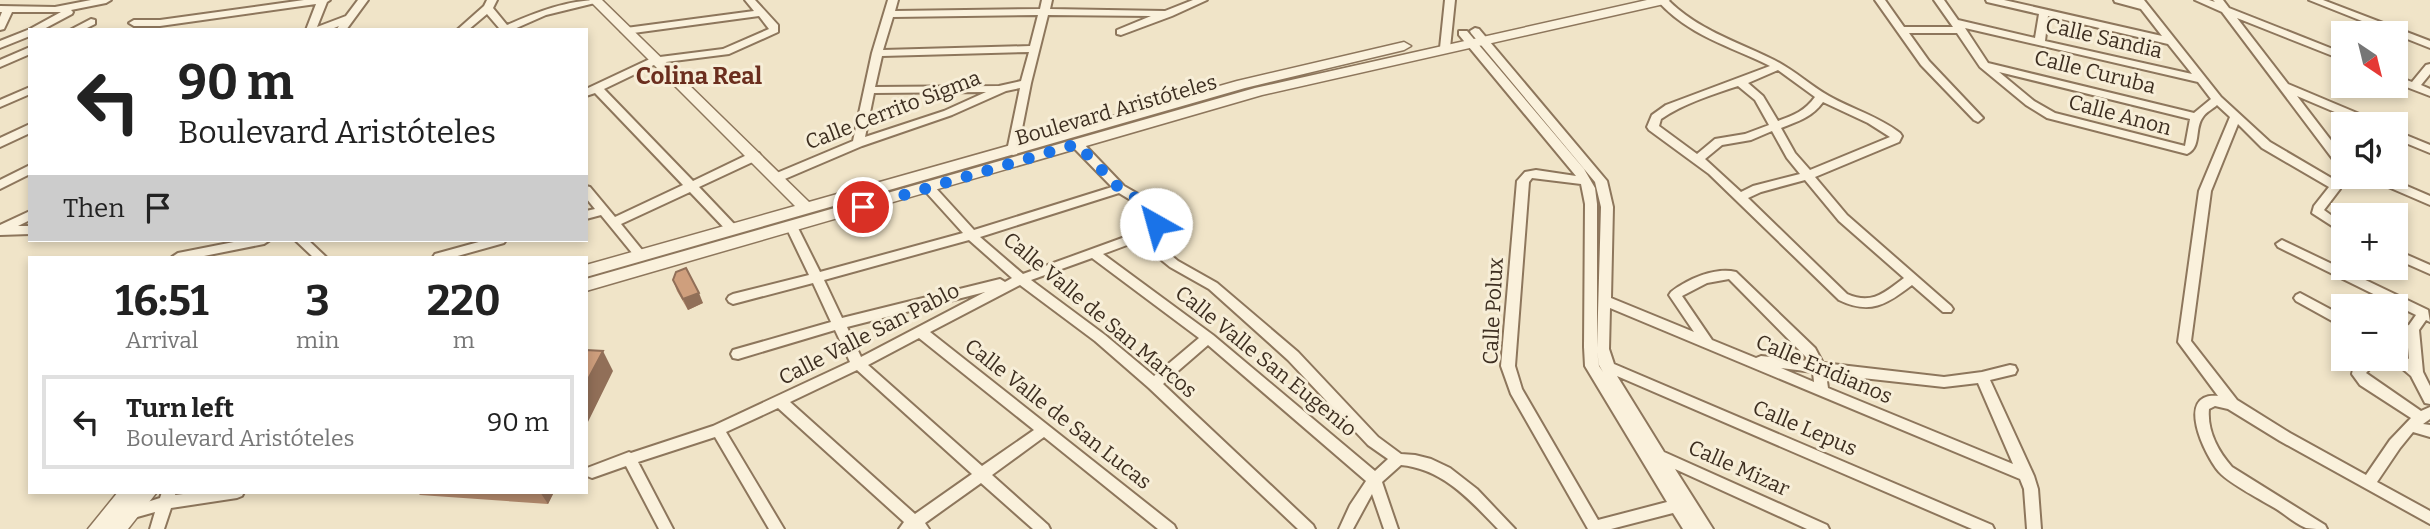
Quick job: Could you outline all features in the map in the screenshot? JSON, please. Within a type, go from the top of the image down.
[{"type":"street","points":[[0,27],[4,9],[55,10],[106,0]]},
{"type":"street","points":[[134,23],[160,23],[267,4],[324,0],[312,28]]},
{"type":"street","points":[[342,28],[363,0]]},
{"type":"street","points":[[506,28],[542,13],[595,0],[807,209]]},
{"type":"street","points":[[733,230],[592,91],[656,60],[713,55],[774,30],[750,0]]},
{"type":"street","points":[[858,143],[877,53],[893,0]]},
{"type":"street","points":[[1013,151],[1026,83],[1047,0]]},
{"type":"street","points":[[1121,32],[1186,4],[1202,0]]},
{"type":"street","points":[[1445,42],[1450,0]]},
{"type":"street","name":"Boulevard Aristóteles","points":[[1473,37],[1616,0]]},
{"type":"street","points":[[1880,0],[1941,81],[1978,118]]},
{"type":"street","name":"Calle Anon","points":[[1939,0],[1984,65],[2030,103],[2051,116],[2179,150],[2187,150],[2190,147],[2196,117]]},
{"type":"street","points":[[1991,0],[2174,42]]},
{"type":"street","points":[[2119,0],[2142,3],[2217,99],[2266,145],[2331,183]]},
{"type":"street","points":[[2200,0],[2222,5],[2331,52]]},
{"type":"street","points":[[2314,0],[2430,46]]},
{"type":"street","points":[[1660,1],[1678,19],[1694,29],[1778,66],[1821,96],[1896,136],[1870,151],[1809,175],[1757,189],[1740,197]]},
{"type":"street","name":"Boulevard Aristóteles","points":[[926,182],[1013,151],[1242,84],[1660,1]]},
{"type":"street","points":[[38,28],[90,2]]},
{"type":"street","points":[[464,28],[490,4],[503,28]]},
{"type":"street","points":[[2222,5],[2331,148]]},
{"type":"street","points":[[2040,43],[2044,12]]},
{"type":"street","points":[[625,31],[761,13]]},
{"type":"street","points":[[888,14],[1168,14]]},
{"type":"street","points":[[324,28],[349,17]]},
{"type":"street","points":[[79,28],[91,22]]},
{"type":"street","points":[[153,28],[160,23]]},
{"type":"street","name":"Calle Sandia","points":[[1900,30],[1959,26],[2202,80]]},
{"type":"street","points":[[0,46],[28,33]]},
{"type":"street","points":[[1473,37],[1585,181],[1591,204],[1592,366],[1691,529]]},
{"type":"street","points":[[1473,37],[1595,171],[1604,188],[1607,207],[1603,349],[1606,366],[1618,391],[1706,529]]},
{"type":"street","name":"Boulevard Aristóteles","points":[[588,270],[807,209],[1077,144],[1260,91],[1445,42]]},
{"type":"street","points":[[877,53],[1034,49]]},
{"type":"street","points":[[0,64],[28,51]]},
{"type":"street","name":"Calle Curuba","points":[[1984,65],[2196,117]]},
{"type":"street","points":[[1778,66],[1741,83],[1682,100],[1653,121],[1653,127],[1698,159],[1843,297],[1853,303],[1861,306],[1877,302],[1912,278]]},
{"type":"street","points":[[2414,87],[2430,67]]},
{"type":"street","name":"Calle Cerrito Sigma","points":[[776,178],[858,143],[935,118],[1003,88],[1026,83]]},
{"type":"street","points":[[1741,83],[1759,98],[1791,155],[1843,218],[1947,309]]},
{"type":"street","points":[[2408,84],[2430,93]]},
{"type":"street","points":[[2281,85],[2344,112]]},
{"type":"street","points":[[868,90],[1003,88]]},
{"type":"street","points":[[0,104],[28,91]]},
{"type":"street","points":[[1698,159],[1719,142],[1747,137],[1811,110],[1821,96]]},
{"type":"street","points":[[2196,117],[2217,99]]},
{"type":"street","points":[[2232,404],[2184,342],[2205,191],[2235,117]]},
{"type":"street","points":[[0,144],[28,129]]},
{"type":"street","points":[[2408,140],[2430,149]]},
{"type":"street","points":[[733,299],[971,235],[1120,189],[1077,144]]},
{"type":"street","points":[[614,223],[755,156]]},
{"type":"street","points":[[0,185],[28,170]]},
{"type":"street","name":"Calle Polux","points":[[1585,181],[1536,174],[1529,175],[1523,181],[1508,366],[1516,390],[1595,528]]},
{"type":"street","points":[[588,284],[838,214],[858,214],[921,195],[926,182]]},
{"type":"street","name":"Calle Valle de San Marcos","points":[[926,182],[971,235],[1021,279],[1100,338],[1154,384],[1308,529]]},
{"type":"street","name":"Calle Valle San Pablo","points":[[592,472],[718,430],[858,364],[1021,279],[1140,236],[1153,228],[1157,220],[1148,205],[1120,189]]},
{"type":"street","points":[[2331,223],[2322,218],[2318,209],[2334,189]]},
{"type":"street","points":[[2403,189],[2430,201]]},
{"type":"street","points":[[588,192],[614,223],[634,258],[608,259],[588,264]]},
{"type":"street","points":[[1591,204],[1607,207]]},
{"type":"street","points":[[588,215],[603,211]]},
{"type":"street","points":[[0,231],[28,216]]},
{"type":"street","points":[[792,227],[858,364],[1042,529]]},
{"type":"street","points":[[0,231],[28,230]]},
{"type":"street","points":[[1140,236],[1174,264],[1213,286],[1293,356],[1373,441],[1398,459],[1425,461],[1439,468],[1466,489],[1508,529]]},
{"type":"street","points":[[302,242],[319,256]]},
{"type":"street","points":[[442,256],[483,242]]},
{"type":"street","points":[[182,256],[236,243]]},
{"type":"street","points":[[2282,244],[2427,315],[2408,330]]},
{"type":"street","name":"Calle Valle San Eugenio","points":[[1092,252],[1208,338],[1342,450],[1375,482]]},
{"type":"street","points":[[2408,260],[2430,270]]},
{"type":"street","points":[[1707,342],[1675,295],[1726,274],[1738,278],[1802,342],[1819,367],[1822,392]]},
{"type":"street","points":[[738,354],[839,324],[1021,279]]},
{"type":"street","points":[[2300,298],[2331,315]]},
{"type":"street","name":"Calle Eridianos","points":[[1605,301],[2027,476]]},
{"type":"street","points":[[2413,329],[2416,372],[2430,399]]},
{"type":"street","name":"Calle Valle de San Lucas","points":[[920,332],[1168,529]]},
{"type":"street","points":[[1154,384],[1208,338]]},
{"type":"street","points":[[1752,360],[1944,382],[2010,370]]},
{"type":"street","name":"Calle Lepus","points":[[1606,366],[1987,529]]},
{"type":"street","points":[[2408,366],[2416,372]]},
{"type":"street","points":[[2360,371],[2365,381],[2421,419],[2430,431]]},
{"type":"street","points":[[1982,377],[2027,476],[2034,502],[2034,529]]},
{"type":"street","points":[[2320,529],[2227,471],[2214,456],[2201,412],[2203,406],[2214,400],[2232,404],[2430,518]]},
{"type":"street","points":[[780,402],[914,527],[1045,429]]},
{"type":"street","points":[[2368,484],[2393,446],[2421,419]]},
{"type":"street","points":[[718,430],[777,529]]},
{"type":"street","name":"Calle Mizar","points":[[1639,446],[1822,529]]},
{"type":"street","points":[[629,458],[666,529]]},
{"type":"street","points":[[1346,529],[1358,504],[1384,469],[1398,459]]},
{"type":"street","points":[[1375,482],[1391,529]]},
{"type":"street","points":[[97,529],[127,494]]},
{"type":"street","points":[[117,529],[146,494]]},
{"type":"street","points":[[130,513],[167,497],[209,494]]},
{"type":"street","points":[[157,529],[167,497]]},
{"type":"street","points":[[1595,528],[1676,506]]},
{"type":"building","points":[[686,268],[699,293],[683,299],[673,280],[676,272]]},
{"type":"building","points":[[588,350],[603,351],[588,379]]},
{"type":"district","name":"Colina Real","points":[[699,76]]},
{"type":"route","points":[[863,207],[1077,144],[1120,189],[1148,205],[1156,215],[1156,224]]}]
